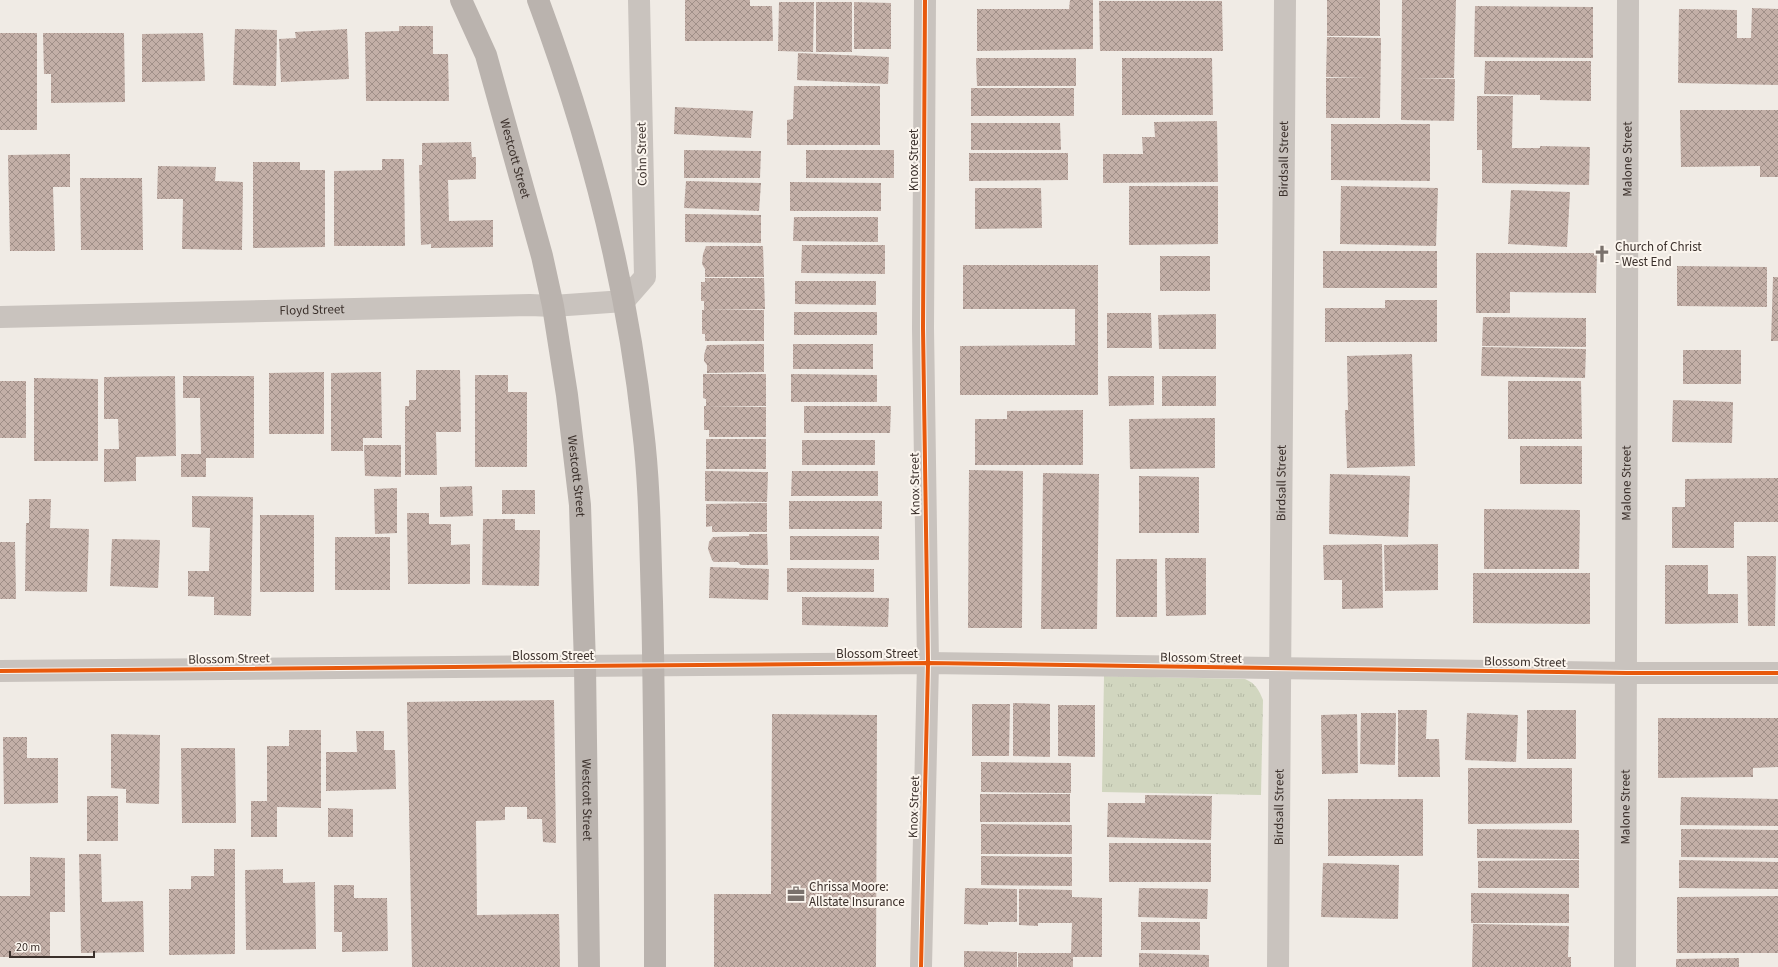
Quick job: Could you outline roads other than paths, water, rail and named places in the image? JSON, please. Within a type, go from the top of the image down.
[{"type":"main road","name":"Westcott Street","points":[[462,0],[486,55],[542,256],[553,306],[567,395],[580,505],[585,665],[589,967]]},
{"type":"main road","points":[[538,0],[555,45],[587,145],[608,224],[624,301],[644,430],[649,505],[654,665],[655,967]]},
{"type":"street","name":"Cohn Street","points":[[624,301],[645,277],[639,0]]},
{"type":"street","name":"Knox Street","points":[[921,967],[928,663],[923,328],[924,0]]},
{"type":"street","name":"Birdsall Street","points":[[1278,967],[1285,0]]},
{"type":"street","name":"Malone Street","points":[[1626,967],[1628,0]]},
{"type":"street","name":"Floyd Street","points":[[0,317],[530,305],[553,306],[624,301]]},
{"type":"street","name":"Blossom Street","points":[[0,671],[928,663],[1280,669],[1778,674]]},
{"type":"place","name":"Church of Christ - West End","points":[[1602,254]]},
{"type":"place","name":"Chrissa Moore: Allstate Insurance","points":[[796,894]]}]
